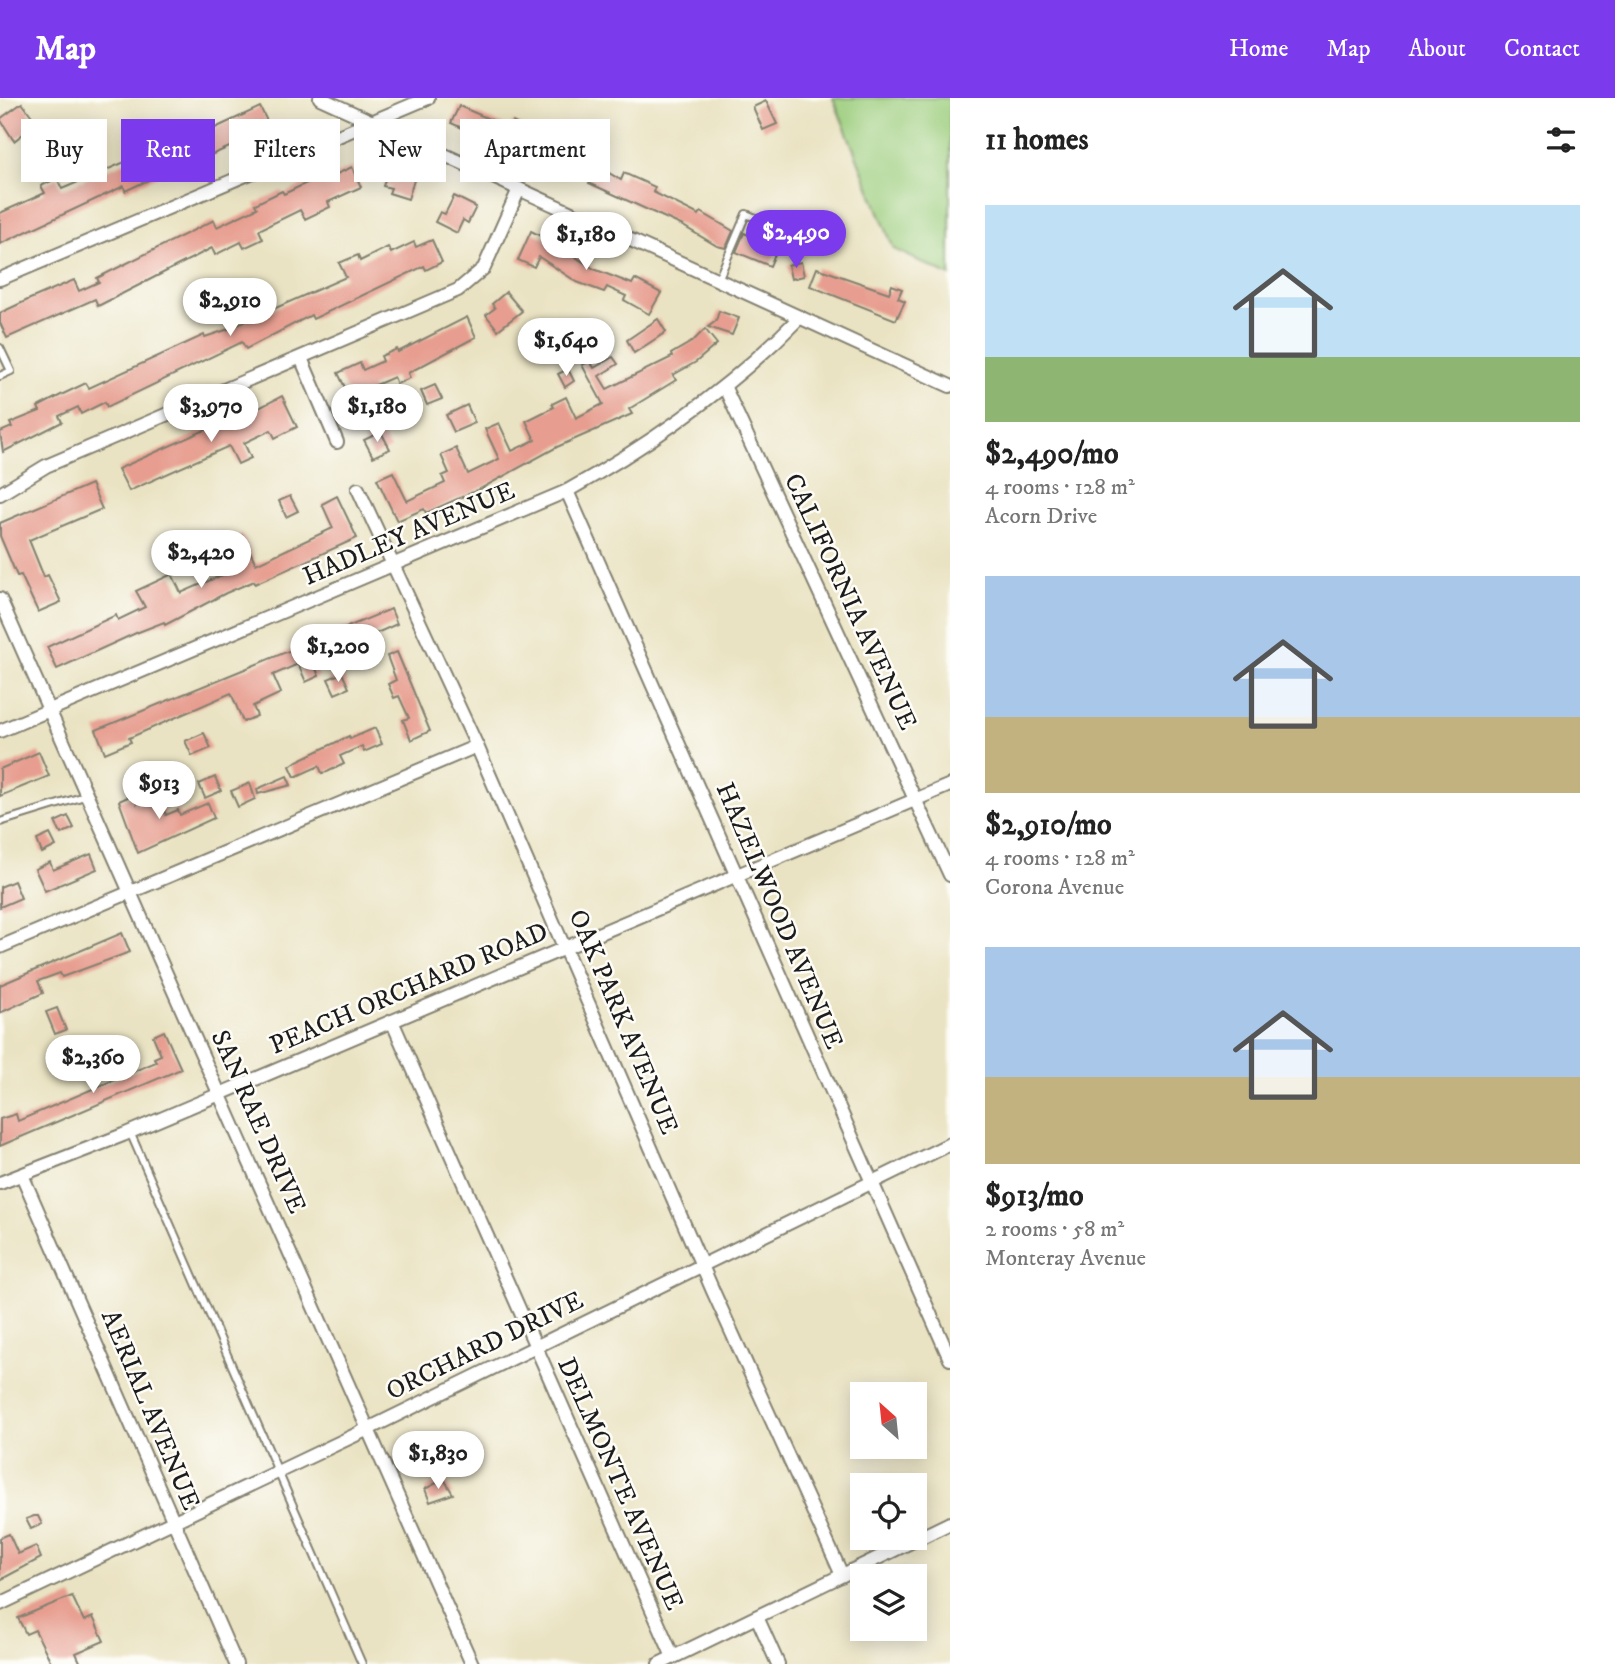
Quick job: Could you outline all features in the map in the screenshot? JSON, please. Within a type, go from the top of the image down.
[{"type":"street","points":[[320,98],[365,119]]},
{"type":"street","points":[[378,119],[428,98]]},
{"type":"street","points":[[0,279],[354,129]]},
{"type":"street","points":[[446,156],[950,386]]},
{"type":"street","points":[[0,494],[46,466],[458,290],[472,281],[490,257],[519,189]]},
{"type":"street","name":"HADLEY AVENUE","points":[[0,731],[393,567],[567,491],[651,441],[724,388],[800,317]]},
{"type":"street","points":[[301,358],[337,442]]},
{"type":"street","name":"CALIFORNIA AVENUE","points":[[724,388],[950,875]]},
{"type":"street","name":"OAK PARK AVENUE","points":[[358,489],[477,746],[703,1266],[842,1575]]},
{"type":"street","name":"HAZELWOOD AVENUE","points":[[567,491],[950,1359]]},
{"type":"street","name":"SAN RAE DRIVE","points":[[0,600],[472,1664]]},
{"type":"street","points":[[0,947],[477,746]]},
{"type":"street","name":"PEACH ORCHARD ROAD","points":[[0,1184],[130,1132],[950,785]]},
{"type":"street","name":"DELMONTE AVENUE","points":[[392,1021],[673,1657]]},
{"type":"street","name":"ORCHARD DRIVE","points":[[0,1604],[368,1429],[950,1144]]},
{"type":"street","name":"AERIAL AVENUE","points":[[22,1175],[236,1664]]},
{"type":"street","points":[[659,1664],[950,1523]]},
{"type":"street","points":[[757,1617],[778,1664]]},
{"type":"lane","points":[[718,280],[746,214],[778,227]]},
{"type":"lane","points":[[0,348],[11,371],[0,376]]},
{"type":"lane","points":[[0,822],[88,795]]},
{"type":"lane","points":[[130,1132],[362,1664]]},
{"type":"green space","points":[[833,98],[950,98],[950,276],[894,249]]},
{"type":"building","points":[[766,101],[777,124],[763,130],[753,107]]},
{"type":"building","points":[[22,103],[34,119],[21,119],[21,136],[14,141],[0,119]]},
{"type":"building","points":[[459,106],[489,119],[460,119],[460,127],[451,123]]},
{"type":"building","points":[[260,107],[266,119],[234,119]]},
{"type":"building","points":[[229,122],[229,147],[215,153],[215,128]]},
{"type":"building","points":[[121,164],[121,182],[144,182],[125,191],[124,186],[0,244],[0,213],[45,193],[41,186],[49,182],[59,182],[62,189],[78,182],[107,182],[107,170]]},
{"type":"building","points":[[352,167],[354,182],[359,182],[361,187],[328,202],[330,207],[305,219],[300,210],[259,230],[263,239],[244,248],[241,242],[215,255],[212,248],[98,306],[95,299],[7,338],[0,323],[0,313],[74,280],[79,291],[99,282],[97,278],[214,220],[217,227],[257,208],[255,204],[309,182],[340,182],[340,172]]},
{"type":"building","points":[[624,173],[655,187],[653,192],[699,215],[701,212],[733,231],[726,248],[717,246],[683,226],[589,183],[610,182],[610,174],[621,180]]},
{"type":"building","points":[[384,182],[413,182],[408,199],[389,193],[391,188],[383,186]]},
{"type":"building","points":[[454,196],[476,207],[468,223],[463,220],[457,233],[435,222],[440,212],[445,214]]},
{"type":"building","points":[[531,231],[594,269],[632,284],[635,279],[661,293],[649,314],[624,300],[626,296],[607,287],[604,292],[577,282],[539,257],[534,267],[518,260]]},
{"type":"building","points":[[744,233],[778,247],[770,266],[736,252]]},
{"type":"building","points":[[432,240],[442,262],[426,270],[424,266],[313,319],[311,315],[246,349],[242,342],[107,407],[105,402],[81,414],[78,407],[59,416],[62,422],[3,452],[0,432],[12,427],[10,423],[40,411],[38,407],[61,395],[86,383],[89,388],[204,335],[205,337],[226,330],[346,277],[339,263],[358,255],[360,261],[388,247],[391,253],[414,242],[416,247]]},
{"type":"building","points":[[801,262],[804,276],[791,279],[788,265]]},
{"type":"building","points":[[817,268],[889,293],[892,285],[902,289],[898,298],[905,301],[896,320],[810,286]]},
{"type":"building","points":[[506,292],[522,311],[498,330],[486,315],[495,308],[492,304]]},
{"type":"building","points":[[719,311],[739,318],[732,335],[708,327],[716,321]]},
{"type":"building","points":[[467,317],[476,337],[408,373],[410,378],[397,384],[394,377],[371,387],[374,392],[352,402],[338,373],[360,363],[363,370],[383,361],[381,356],[397,349],[398,352]]},
{"type":"building","points":[[658,319],[666,332],[634,353],[627,340]]},
{"type":"building","points":[[705,329],[717,344],[696,362],[673,375],[676,380],[629,409],[632,414],[557,447],[482,488],[426,513],[424,509],[397,521],[377,479],[393,472],[407,501],[445,483],[442,476],[449,473],[441,455],[456,448],[468,474],[499,459],[485,429],[499,423],[512,451],[535,440],[526,421],[554,407],[552,404],[566,397],[576,418],[603,404],[582,365],[590,361],[594,368],[613,357],[618,364],[599,376],[607,389],[672,357],[671,354],[693,341]]},
{"type":"building","points":[[568,369],[574,381],[565,387],[558,374]]},
{"type":"building","points":[[435,385],[442,399],[427,405],[421,391]]},
{"type":"building","points":[[282,396],[297,427],[275,438],[271,430],[244,443],[251,458],[238,464],[229,446],[129,491],[118,469],[214,426],[216,430]]},
{"type":"building","points":[[467,405],[475,423],[454,432],[446,415]]},
{"type":"building","points":[[381,432],[390,449],[373,457],[364,440]]},
{"type":"building","points":[[91,484],[102,509],[29,540],[44,577],[48,575],[61,602],[38,612],[21,575],[17,576],[0,536],[0,523]]},
{"type":"building","points":[[290,496],[298,511],[286,517],[279,501]]},
{"type":"building","points":[[337,496],[357,538],[255,584],[254,581],[226,593],[165,625],[164,622],[136,633],[57,669],[47,647],[116,615],[118,620],[145,607],[136,591],[172,574],[181,593],[241,567],[229,541],[242,535],[256,564],[333,528],[322,504]]},
{"type":"building","points":[[391,609],[397,624],[361,640],[370,661],[356,667],[346,644],[312,659],[319,676],[306,682],[298,664],[273,675],[281,693],[253,706],[257,716],[243,722],[231,693],[129,738],[131,742],[105,753],[96,730]]},
{"type":"building","points":[[397,652],[430,731],[411,740],[403,720],[409,718],[399,696],[394,698],[388,684],[396,680],[387,656]]},
{"type":"building","points":[[342,673],[349,688],[335,694],[328,679]]},
{"type":"building","points":[[375,728],[382,744],[364,752],[362,746],[340,756],[344,764],[327,772],[322,773],[319,766],[295,777],[290,766],[297,761],[349,736],[350,739]]},
{"type":"building","points":[[204,733],[211,748],[192,756],[185,741]]},
{"type":"building","points":[[39,752],[49,776],[0,796],[0,769]]},
{"type":"building","points":[[287,776],[291,785],[258,794],[257,789]]},
{"type":"building","points":[[215,777],[221,791],[205,798],[199,784]]},
{"type":"building","points":[[250,783],[255,799],[238,807],[231,791]]},
{"type":"building","points":[[132,795],[137,804],[157,795],[166,815],[178,810],[180,815],[208,803],[214,818],[138,853],[119,801]]},
{"type":"building","points":[[68,816],[74,828],[61,834],[55,822]]},
{"type":"building","points":[[50,834],[56,846],[42,853],[37,840]]},
{"type":"building","points":[[91,854],[97,869],[45,891],[35,869],[50,862],[53,870]]},
{"type":"building","points":[[14,881],[21,898],[0,907],[0,887]]},
{"type":"building","points":[[122,933],[130,952],[62,977],[60,973],[38,981],[43,993],[0,1013],[0,985]]},
{"type":"building","points":[[57,1008],[66,1030],[55,1034],[46,1012]]},
{"type":"building","points":[[164,1031],[181,1069],[0,1146],[0,1119],[16,1114],[18,1121],[156,1062],[154,1058],[161,1055],[153,1036]]},
{"type":"building","points":[[444,1479],[453,1494],[430,1502],[425,1489]]},
{"type":"building","points":[[38,1516],[42,1524],[31,1529],[26,1519]]},
{"type":"building","points":[[9,1534],[18,1554],[36,1546],[41,1558],[0,1580],[0,1538]]},
{"type":"building","points":[[72,1596],[84,1621],[93,1617],[104,1641],[76,1653],[81,1664],[52,1664],[35,1630],[26,1634],[18,1618]]}]
